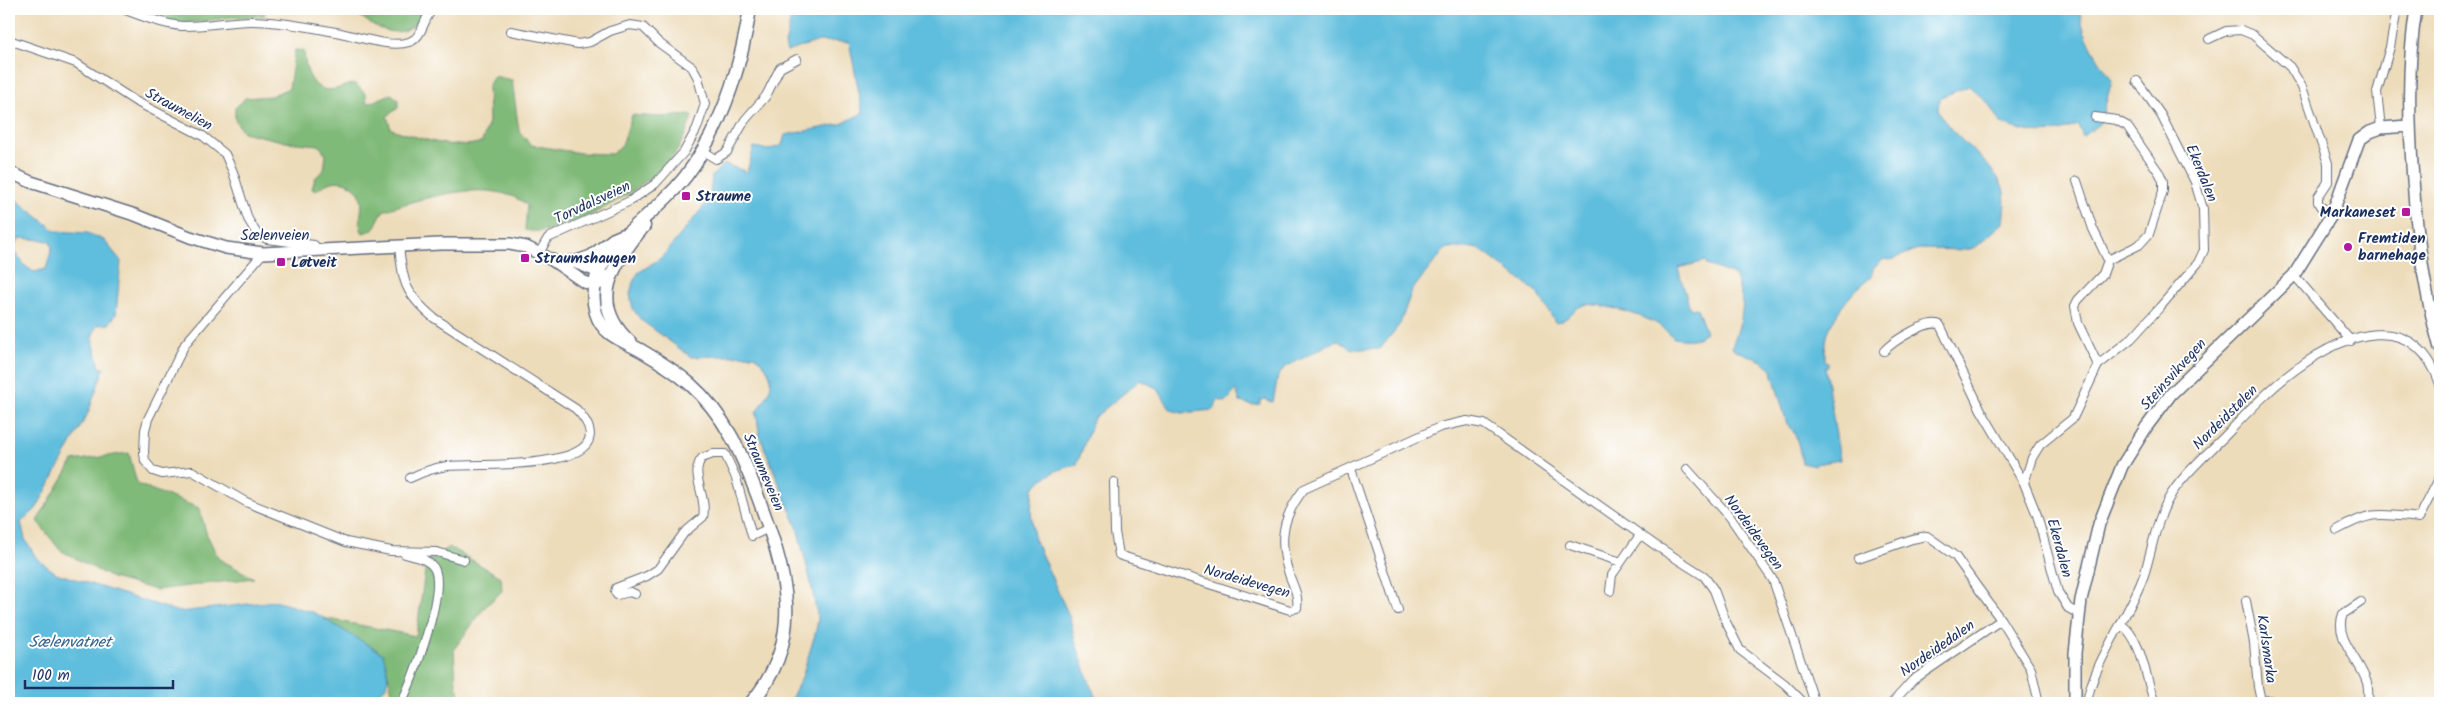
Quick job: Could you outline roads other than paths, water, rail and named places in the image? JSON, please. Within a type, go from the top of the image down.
[{"type":"main road","name":"Straumeveien","points":[[639,350],[625,337],[611,317],[607,301],[609,280],[620,258],[703,152],[730,94],[742,52],[750,9]]},
{"type":"main road","name":"Straumeveien","points":[[664,200],[614,246],[599,272],[595,285],[596,312],[603,327],[617,340],[639,350],[664,365],[691,385],[724,423],[741,454],[770,528],[784,578],[786,620],[780,653],[773,669],[751,703]]},
{"type":"street","points":[[123,9],[146,18],[183,26],[234,21],[266,22],[321,29],[398,43],[411,42],[416,38],[426,16],[432,9]]},
{"type":"street","points":[[2381,128],[2377,92],[2388,56],[2397,9]]},
{"type":"street","points":[[2416,9],[2409,126],[2420,259],[2429,307],[2440,348]]},
{"type":"street","name":"Torvdalsveien","points":[[511,31],[584,44],[616,29],[630,25],[643,27],[659,43],[692,67],[698,78],[705,104],[684,152],[655,184],[630,201],[548,238],[539,253]]},
{"type":"street","points":[[2209,39],[2226,31],[2241,30],[2253,35],[2290,67],[2302,87],[2328,162],[2328,182],[2318,197],[2318,202],[2320,206],[2332,214]]},
{"type":"street","name":"Straumelien","points":[[9,40],[76,63],[135,102],[203,136],[225,154],[252,228],[256,234],[267,239],[314,245],[319,250]]},
{"type":"street","points":[[703,152],[716,159],[725,154],[745,120],[766,96],[780,68],[797,59]]},
{"type":"street","name":"Ekerdalen","points":[[2024,483],[2035,452],[2072,418],[2098,365],[2132,338],[2198,263],[2204,250],[2203,209],[2195,182],[2161,115],[2136,81]]},
{"type":"street","points":[[2095,117],[2116,120],[2127,126],[2163,181],[2162,197],[2144,240],[2108,260],[2103,274],[2078,300],[2075,306],[2078,323],[2098,365]]},
{"type":"street","name":"Steinsvikvegen","points":[[2075,703],[2075,653],[2079,614],[2099,524],[2122,466],[2147,426],[2171,394],[2294,275],[2332,214],[2359,140],[2370,132],[2381,128],[2409,126]]},
{"type":"street","name":"Sælenveien","points":[[9,172],[31,182],[135,215],[201,241],[226,248],[264,253],[399,246],[499,243],[519,245],[552,260],[584,282],[595,285]]},
{"type":"street","points":[[2077,181],[2093,229],[2108,260]]},
{"type":"street","name":"Straumeveien","points":[[574,262],[591,256],[613,239],[628,232]]},
{"type":"street","points":[[399,246],[405,285],[418,305],[434,318],[576,409],[586,421],[591,431],[590,438],[583,446],[570,454],[550,461],[446,466],[425,470],[410,478]]},
{"type":"street","points":[[264,253],[182,348],[148,419],[144,439],[145,462],[153,471],[162,474],[192,471],[246,502],[338,540],[391,551],[428,562],[434,568],[436,576],[434,602],[419,662],[400,703]]},
{"type":"street","name":"Sælenveien","points":[[552,260],[574,262],[599,272],[609,280]]},
{"type":"street","points":[[2294,275],[2351,341]]},
{"type":"street","points":[[595,285],[609,280]]},
{"type":"street","name":"Ekerdalen","points":[[1884,351],[1900,337],[1931,324],[1940,325],[1981,410],[2024,483],[2036,515],[2058,592],[2068,608],[2079,614]]},
{"type":"street","name":"Nordeidstølen","points":[[2087,703],[2102,664],[2144,576],[2160,517],[2167,502],[2182,480],[2281,381],[2315,357],[2351,341],[2379,332],[2403,336],[2421,350],[2435,367],[2440,384]]},
{"type":"street","name":"Nordeidevegen","points":[[1114,482],[1115,532],[1119,556],[1290,610],[1297,608],[1299,600],[1288,573],[1282,540],[1285,521],[1292,504],[1304,489],[1446,425],[1467,421],[1484,424],[1640,535],[1704,576],[1714,590],[1726,622],[1740,650],[1785,684],[1804,703]]},
{"type":"street","name":"Straumeveien","points":[[635,594],[617,595],[615,592],[616,588],[648,576],[658,569],[684,533],[699,521],[704,511],[704,504],[698,478],[699,461],[706,456],[725,454],[736,478],[752,536],[770,528]]},
{"type":"street","points":[[1351,469],[1398,610]]},
{"type":"street","name":"Nordeidevegen","points":[[1687,470],[1730,517],[1773,580],[1815,703]]},
{"type":"street","points":[[2337,530],[2359,517],[2376,513],[2419,518],[2440,477]]},
{"type":"street","points":[[1610,591],[1610,580],[1640,535]]},
{"type":"street","points":[[1858,558],[1912,539],[1928,536],[1955,556],[2002,620],[2032,669],[2039,703]]},
{"type":"street","points":[[1570,545],[1621,562]]},
{"type":"street","points":[[391,551],[437,552],[464,560]]},
{"type":"street","name":"Karlsmarka","points":[[2246,601],[2259,702],[2270,700],[2276,703]]},
{"type":"street","points":[[2361,602],[2343,614],[2340,626],[2343,637],[2358,662],[2368,685],[2368,703]]},
{"type":"street","name":"Nordeidedalen","points":[[1892,703],[1913,680],[2002,620]]},
{"type":"street","points":[[2122,625],[2129,630],[2136,642],[2155,703]]},
{"type":"water","points":[[793,9],[2080,9],[2083,28],[2087,37],[2112,80],[2101,122],[2083,137],[2078,125],[2048,133],[2039,133],[2020,130],[2000,123],[1988,103],[1969,86],[1941,97],[1938,109],[1944,120],[1987,165],[2002,185],[2005,199],[2003,223],[1976,247],[1967,250],[1918,249],[1891,260],[1884,259],[1873,268],[1872,277],[1858,288],[1838,312],[1827,337],[1825,361],[1828,362],[1828,367],[1825,367],[1840,460],[1815,464],[1815,466],[1802,463],[1798,442],[1787,424],[1771,368],[1762,361],[1732,347],[1741,320],[1743,303],[1736,277],[1732,274],[1707,265],[1706,261],[1678,268],[1690,309],[1697,308],[1706,333],[1694,339],[1683,339],[1674,338],[1660,326],[1643,318],[1598,305],[1584,305],[1576,309],[1564,320],[1555,322],[1538,293],[1482,251],[1475,248],[1446,248],[1412,290],[1400,324],[1380,349],[1352,349],[1337,340],[1284,368],[1278,376],[1273,402],[1267,399],[1260,400],[1260,404],[1252,405],[1240,402],[1236,390],[1226,402],[1218,400],[1213,410],[1182,413],[1171,410],[1157,388],[1140,380],[1094,418],[1077,464],[1056,471],[1041,480],[1033,489],[1031,511],[1034,538],[1070,618],[1075,641],[1091,687],[1100,703],[789,703],[802,677],[818,619],[797,527],[760,437],[756,412],[770,390],[770,376],[755,355],[691,357],[641,320],[633,309],[630,294],[638,273],[662,257],[705,205],[710,196],[712,176],[725,164],[747,172],[754,147],[768,150],[782,145],[785,135],[841,124],[863,113],[849,42],[819,41],[787,52],[785,45]]},
{"type":"water","name":"Sælenvatnet","points":[[9,194],[56,231],[87,233],[104,240],[121,261],[116,314],[109,324],[97,325],[92,337],[100,368],[104,368],[88,413],[36,509],[21,522],[25,539],[37,559],[56,573],[179,612],[275,601],[315,613],[383,654],[388,674],[384,689],[372,697],[369,703],[9,703]],"holes":[[[20,238],[50,241],[52,248],[46,269],[34,272],[25,266],[13,248]]]},
{"type":"place","name":"Straume","points":[[686,196]]},
{"type":"place","name":"Markaneset","points":[[2406,212]]},
{"type":"place","name":"Fremtiden barnehage","points":[[2348,247]]},
{"type":"place","name":"Straumshaugen","points":[[525,258]]},
{"type":"place","name":"Løtveit","points":[[281,262]]}]
